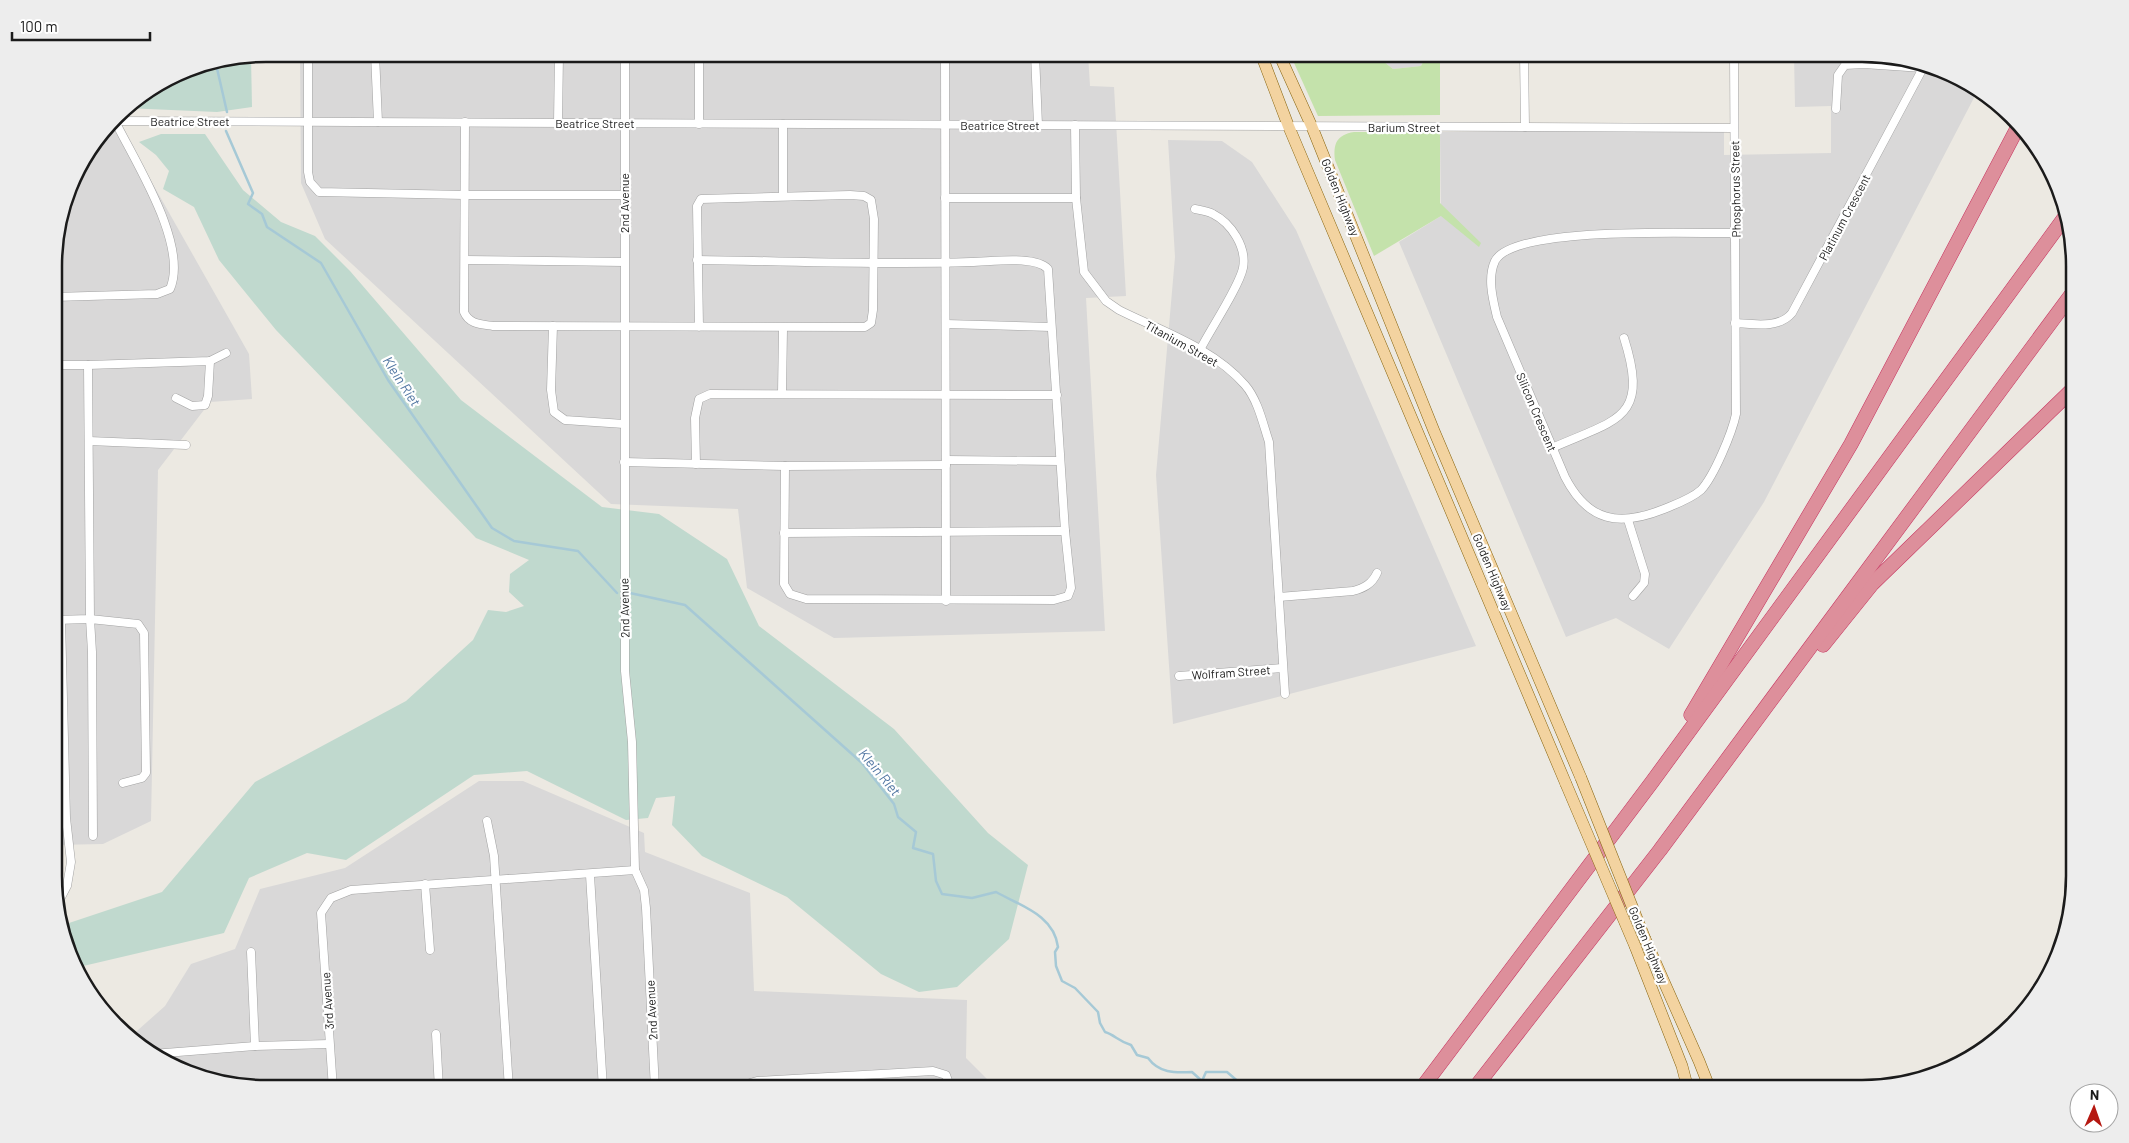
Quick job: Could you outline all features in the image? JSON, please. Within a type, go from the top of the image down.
[{"type":"highway","points":[[1652,782],[1851,444],[2016,132]]},
{"type":"highway","points":[[1428,1080],[1652,782],[2062,221]]},
{"type":"highway","points":[[1481,1080],[1660,850],[2067,300]]},
{"type":"highway","points":[[1698,798],[1872,584],[2067,395]]},
{"type":"main road","name":"Golden Highway","points":[[1264,62],[1288,125],[1635,946],[1682,1066],[1686,1080]]},
{"type":"main road","name":"Golden Highway","points":[[1283,62],[1312,128],[1434,431],[1581,778],[1645,939],[1707,1080]]},
{"type":"street","points":[[308,62],[308,172],[314,188],[319,192],[465,195],[624,195]]},
{"type":"street","points":[[375,62],[378,122]]},
{"type":"street","points":[[558,123],[559,62]]},
{"type":"street","name":"2nd Avenue","points":[[625,62],[624,671],[632,742],[635,870],[644,890],[646,908],[655,1080]]},
{"type":"street","points":[[699,124],[700,62]]},
{"type":"street","points":[[946,62],[946,601]]},
{"type":"street","points":[[1035,62],[1038,125]]},
{"type":"street","points":[[1524,62],[1526,126]]},
{"type":"street","name":"Phosphorus Street","points":[[1734,62],[1735,324]]},
{"type":"street","points":[[1836,109],[1838,74],[1845,65],[1864,64],[1907,67]]},
{"type":"street","name":"Platinum Crescent","points":[[1735,324],[1777,323],[1792,313],[1921,71]]},
{"type":"street","name":"Beatrice Street","points":[[123,121],[1075,125]]},
{"type":"street","points":[[465,122],[464,305],[466,318],[476,323],[493,326],[860,328],[868,325],[873,310],[874,207],[867,197],[859,195],[783,195],[701,199],[697,206],[698,327]]},
{"type":"street","points":[[783,124],[783,195]]},
{"type":"street","name":"Barium Street","points":[[1075,125],[1288,125],[1312,128],[1526,126],[1734,128]]},
{"type":"street","name":"Titanium Street","points":[[1075,125],[1076,198],[1084,272],[1094,288],[1119,310],[1217,360],[1246,386],[1258,409],[1269,442],[1285,694]]},
{"type":"street","points":[[62,297],[157,294],[170,289],[173,281],[174,273],[167,228],[118,127]]},
{"type":"street","points":[[945,198],[1076,198]]},
{"type":"street","points":[[1195,209],[1213,214],[1227,224],[1241,243],[1243,258],[1240,278],[1200,350]]},
{"type":"street","name":"Silicon Crescent","points":[[1735,233],[1586,234],[1541,238],[1505,250],[1498,256],[1491,275],[1492,293],[1497,317],[1552,448],[1573,492],[1581,502],[1596,513],[1628,520],[1644,517],[1689,499],[1701,489],[1712,472],[1733,427],[1736,414],[1735,324]]},
{"type":"street","points":[[465,260],[624,262]]},
{"type":"street","points":[[697,260],[946,263],[1013,261],[1037,262],[1045,266],[1050,274],[1051,327],[1065,531],[1071,588],[1068,596],[1064,598],[946,601],[797,598],[790,594],[784,584],[785,466]]},
{"type":"street","points":[[946,324],[1051,327]]},
{"type":"street","points":[[553,326],[551,390],[554,412],[565,420],[624,424]]},
{"type":"street","points":[[782,393],[783,328]]},
{"type":"street","points":[[1552,448],[1617,418],[1628,408],[1632,398],[1632,366],[1624,338]]},
{"type":"street","points":[[62,365],[210,361],[226,353]]},
{"type":"street","points":[[176,398],[192,406],[205,405],[208,396],[210,361]]},
{"type":"street","points":[[88,364],[90,619],[92,652],[92,836]]},
{"type":"street","points":[[696,464],[696,408],[703,396],[718,393],[1057,395]]},
{"type":"street","points":[[89,441],[186,445]]},
{"type":"street","points":[[624,462],[785,466],[1060,461]]},
{"type":"street","points":[[1628,520],[1645,574],[1644,583],[1633,596]]},
{"type":"street","points":[[784,533],[1065,531]]},
{"type":"street","points":[[1279,597],[1353,591],[1364,588],[1374,580],[1377,573]]},
{"type":"street","points":[[62,620],[90,619],[138,624],[144,633],[146,773],[142,778],[123,783]]},
{"type":"street","name":"Wolfram Street","points":[[1179,676],[1282,668]]},
{"type":"street","points":[[62,719],[66,818],[71,862],[67,886],[63,893]]},
{"type":"street","points":[[488,821],[494,856],[494,880],[508,1080]]},
{"type":"street","points":[[430,950],[425,884],[635,870]]},
{"type":"street","points":[[590,874],[602,1080]]},
{"type":"street","name":"3rd Avenue","points":[[332,1080],[321,913],[331,898],[345,892],[425,884]]},
{"type":"street","points":[[251,952],[255,1046]]},
{"type":"street","points":[[436,1034],[439,1080]]},
{"type":"street","points":[[164,1053],[255,1046],[329,1044]]},
{"type":"street","points":[[775,1080],[933,1071],[946,1075],[948,1080]]},
{"type":"shaded area","points":[[300,62],[1088,62],[1090,86],[1114,87],[1126,296],[1086,298],[1105,631],[834,638],[747,588],[738,509],[611,504],[325,239],[301,183]]},
{"type":"shaded area","points":[[1384,62],[1423,62],[1421,66],[1393,69]]},
{"type":"shaded area","points":[[1794,62],[1863,62],[1903,66],[1953,83],[1975,96],[1764,502],[1669,649],[1616,618],[1566,637],[1399,242],[1441,216],[1440,132],[1724,128],[1724,155],[1831,153],[1831,106],[1795,107]]},
{"type":"shaded area","points":[[119,125],[249,354],[252,399],[210,402],[158,470],[151,821],[103,844],[62,845],[62,266],[66,226],[78,188],[97,153]]},
{"type":"shaded area","points":[[1168,140],[1222,141],[1252,162],[1296,230],[1476,646],[1173,724],[1156,475],[1175,257]]},
{"type":"shaded area","points":[[479,781],[523,781],[644,833],[645,852],[750,893],[754,991],[967,1000],[966,1058],[988,1080],[253,1080],[213,1074],[188,1065],[164,1053],[135,1033],[165,1006],[191,964],[235,949],[260,889],[345,868]]},
{"type":"green space","points":[[1294,62],[1384,62],[1393,69],[1421,66],[1423,62],[1440,62],[1440,115],[1318,116]]},
{"type":"green space","points":[[251,63],[252,107],[217,112],[138,109],[164,90],[188,78],[213,69]]},
{"type":"green space","points":[[1354,132],[1440,132],[1440,203],[1481,243],[1479,247],[1441,216],[1374,256],[1335,160],[1337,141],[1344,135]]},
{"type":"green space","points":[[161,134],[205,134],[243,190],[281,222],[315,236],[350,271],[461,400],[602,507],[659,514],[727,559],[759,626],[894,729],[988,833],[1028,865],[1009,939],[957,987],[919,992],[881,974],[787,897],[702,856],[672,825],[675,796],[656,798],[648,818],[626,820],[527,771],[474,775],[346,860],[307,853],[249,878],[224,933],[83,966],[68,924],[162,892],[255,782],[406,701],[473,640],[488,610],[506,612],[524,606],[509,592],[510,574],[529,560],[476,538],[276,330],[219,260],[194,207],[163,189],[169,171],[156,155],[139,142]]},
{"type":"waterway","name":"Klein Riet","points":[[217,68],[227,112]]},
{"type":"waterway","name":"Klein Riet","points":[[226,131],[253,193],[248,204],[262,214],[267,227],[321,263],[388,380],[492,528],[514,541],[578,551],[617,593]]},
{"type":"waterway","name":"Klein Riet","points":[[630,593],[685,605],[862,763],[894,804],[898,817],[916,832],[913,848],[933,854],[936,881],[942,894],[972,898],[996,892],[1035,913],[1050,927],[1055,936],[1058,947],[1055,952],[1056,966],[1062,981],[1075,988],[1098,1012],[1100,1023],[1105,1032],[1131,1045],[1137,1055],[1148,1058],[1157,1067],[1173,1072],[1192,1072],[1201,1080]]},
{"type":"waterway","name":"Klein Riet","points":[[1202,1080],[1206,1072],[1227,1072],[1236,1080]]}]
